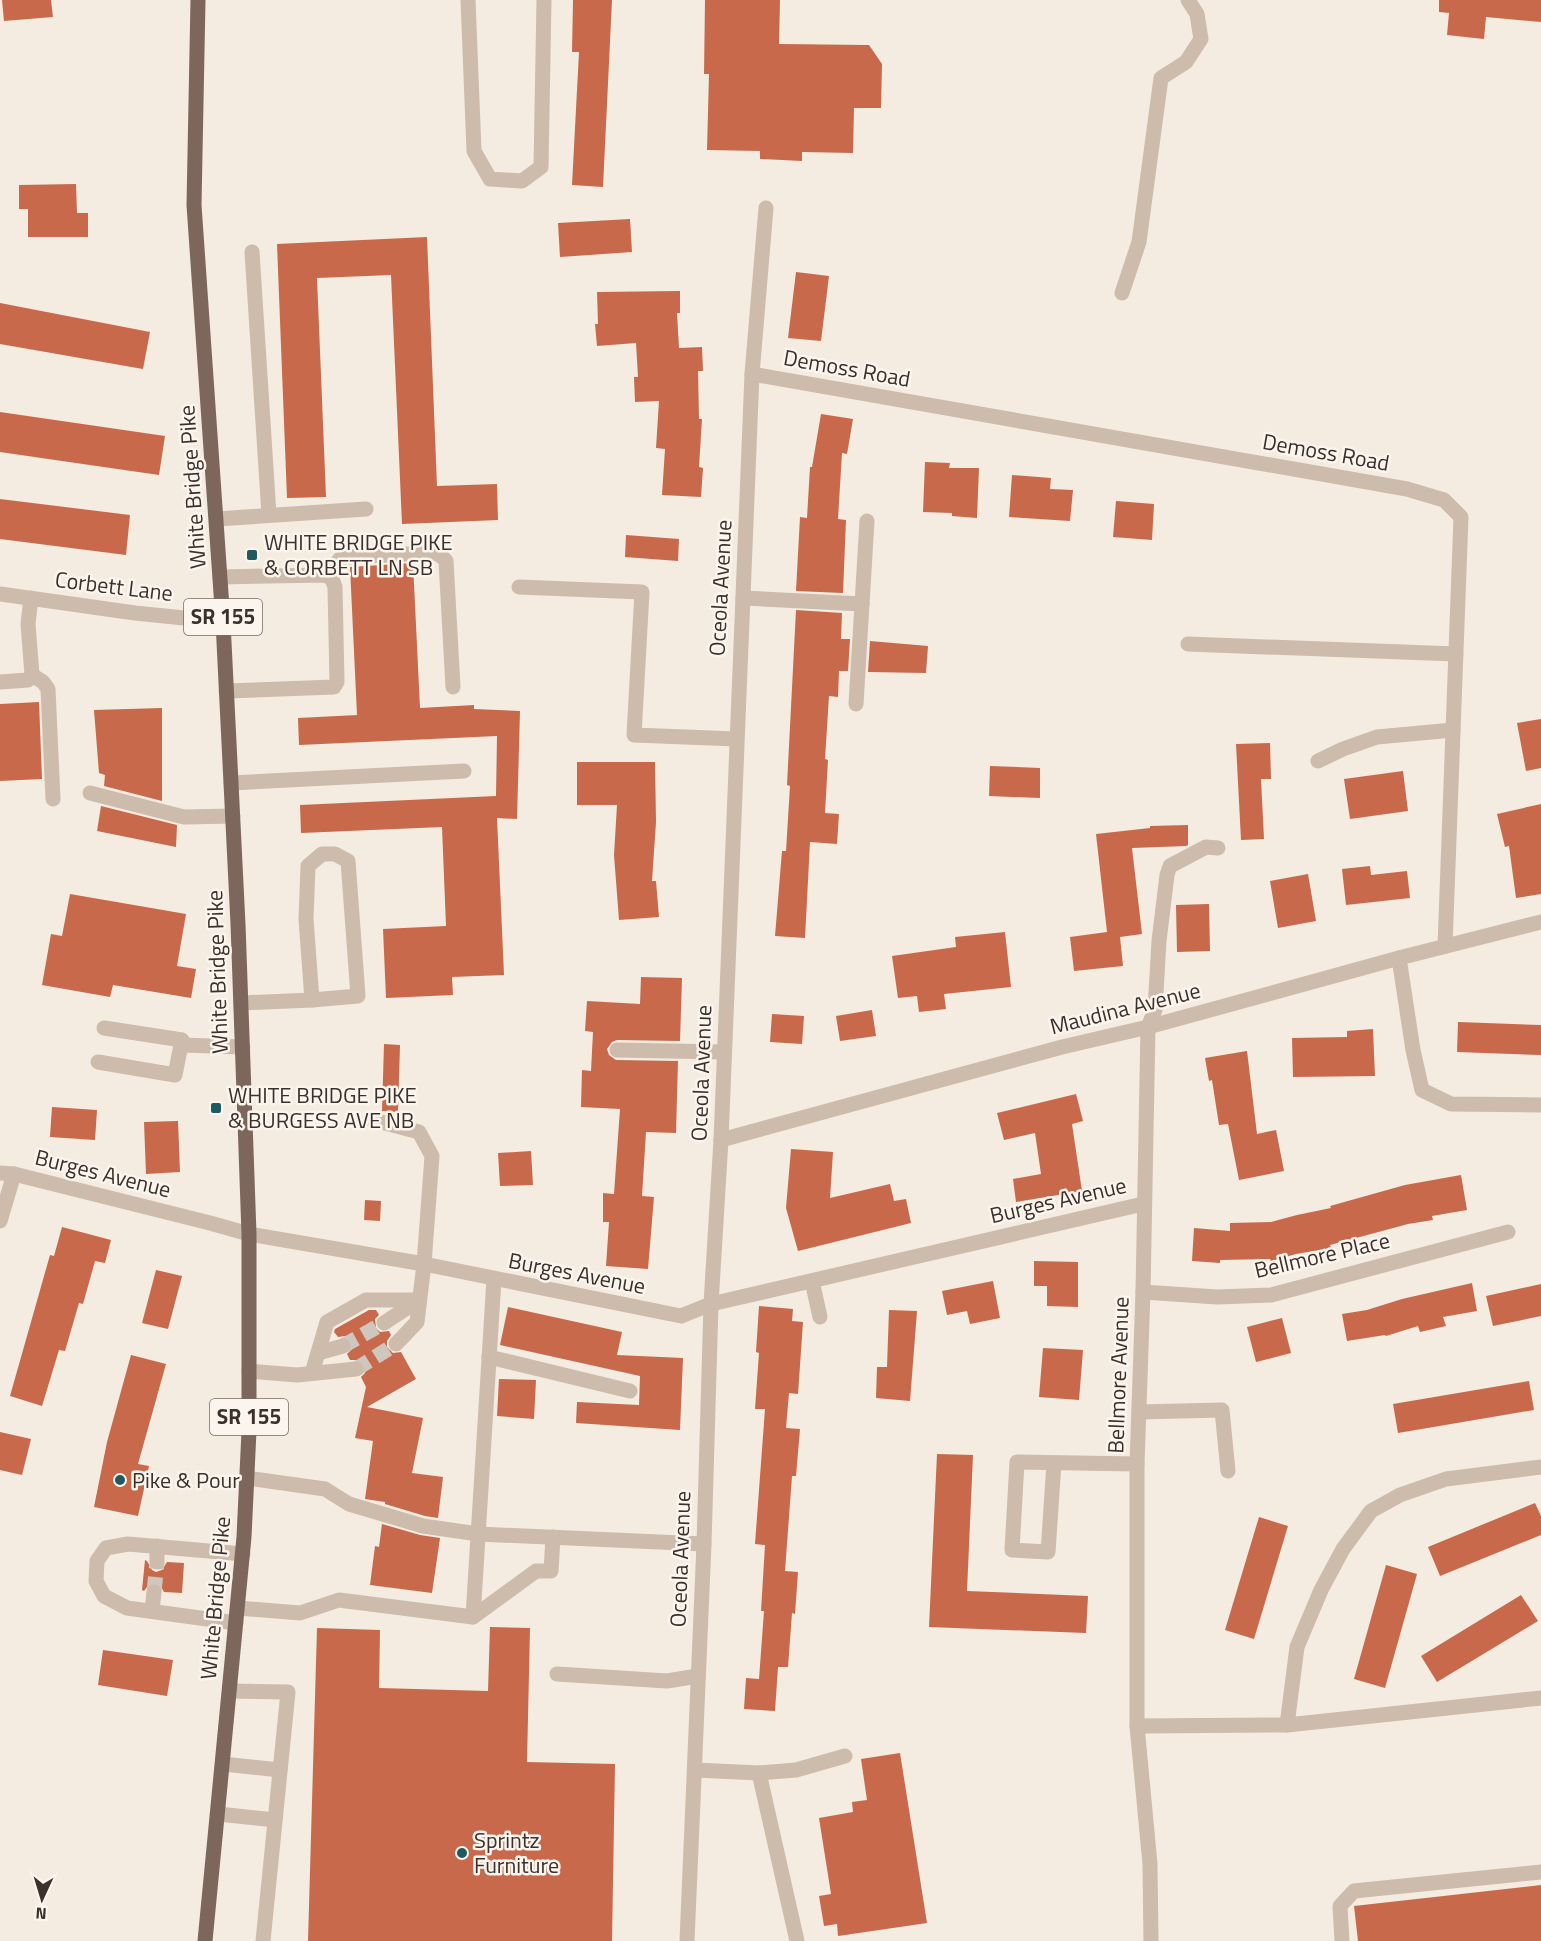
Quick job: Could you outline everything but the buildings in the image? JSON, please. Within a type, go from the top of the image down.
[{"type":"main road","name":"White Bridge Pike","points":[[198,0],[194,205],[223,622],[243,1047],[249,1234],[247,1478],[243,1554],[205,1941]]},
{"type":"street","points":[[468,0],[474,152],[490,179],[522,182],[541,167],[544,0]]},
{"type":"street","points":[[1122,293],[1139,242],[1161,78],[1186,62],[1201,39],[1197,14],[1188,0]]},
{"type":"street","name":"Oceola Avenue","points":[[687,1941],[704,1544],[711,1304],[721,1140],[752,374],[766,208]]},
{"type":"street","points":[[252,252],[269,515]]},
{"type":"street","name":"Demoss Road","points":[[752,374],[1407,489],[1444,500],[1461,517],[1445,946]]},
{"type":"street","points":[[217,519],[366,509]]},
{"type":"street","points":[[856,704],[867,521]]},
{"type":"street","points":[[326,574],[340,559],[346,557],[428,553],[437,553],[442,556],[446,561],[453,687]]},
{"type":"street","points":[[220,577],[326,574],[335,586],[337,682],[334,687],[226,691]]},
{"type":"street","points":[[519,587],[642,592],[634,735],[736,739]]},
{"type":"street","name":"Corbett Lane","points":[[0,594],[135,613],[223,622]]},
{"type":"street","points":[[0,682],[28,680],[32,675],[28,624],[31,598]]},
{"type":"street","points":[[743,598],[862,604]]},
{"type":"street","points":[[1188,644],[1456,654]]},
{"type":"street","points":[[32,675],[43,682],[48,689],[53,799]]},
{"type":"street","points":[[1318,760],[1377,737],[1453,730]]},
{"type":"street","points":[[231,783],[464,771]]},
{"type":"street","points":[[90,794],[184,818],[233,816]]},
{"type":"street","name":"Bellmore Avenue","points":[[1151,1941],[1150,1864],[1137,1726],[1137,1464],[1148,1027],[1155,1010],[1159,941],[1170,866],[1206,847],[1218,849]]},
{"type":"street","points":[[241,1003],[312,1000],[358,996],[348,861],[335,854],[322,854],[308,866],[306,920],[312,1000]]},
{"type":"street","name":"Maudina Avenue","points":[[721,1140],[1062,1047],[1148,1027],[1541,922]]},
{"type":"street","points":[[1400,958],[1413,1050],[1422,1090],[1451,1104],[1541,1105]]},
{"type":"street","points":[[98,1062],[175,1075],[182,1040],[104,1028]]},
{"type":"street","points":[[181,1045],[243,1047]]},
{"type":"street","points":[[617,1050],[724,1052]]},
{"type":"street","points":[[370,1119],[419,1131],[432,1156],[417,1322],[396,1344]]},
{"type":"street","points":[[0,1221],[7,1174]]},
{"type":"street","name":"Burges Avenue","points":[[7,1174],[210,1222],[249,1234],[424,1264],[681,1316],[711,1304],[1143,1204]]},
{"type":"street","name":"Bellmore Place","points":[[1143,1292],[1217,1297],[1271,1294],[1508,1232]]},
{"type":"street","points":[[473,1617],[494,1279]]},
{"type":"street","points":[[812,1281],[820,1317]]},
{"type":"street","points":[[312,1373],[327,1322],[366,1300],[420,1300]]},
{"type":"street","points":[[384,1323],[420,1300]]},
{"type":"street","points":[[318,1353],[343,1346]]},
{"type":"street","points":[[489,1357],[630,1390]]},
{"type":"street","points":[[249,1371],[297,1375],[356,1369]]},
{"type":"street","points":[[1139,1412],[1222,1410],[1228,1472]]},
{"type":"street","points":[[1054,1462],[1048,1552],[1012,1550],[1017,1462],[1054,1462],[1137,1464]]},
{"type":"street","points":[[1287,1725],[1297,1647],[1321,1590],[1343,1549],[1371,1511],[1400,1495],[1446,1479],[1541,1467]]},
{"type":"street","points":[[247,1478],[325,1489],[349,1504],[423,1527],[478,1534],[704,1544]]},
{"type":"street","points":[[243,1554],[157,1554],[128,1544],[106,1548],[97,1561],[96,1581],[104,1596],[127,1608],[152,1611],[237,1616],[300,1613],[339,1599],[473,1617],[536,1571],[551,1571],[553,1537]]},
{"type":"street","points":[[152,1611],[154,1592]]},
{"type":"street","points":[[557,1674],[667,1681],[698,1676]]},
{"type":"street","points":[[230,1691],[288,1692],[263,1941]]},
{"type":"street","points":[[1137,1726],[1287,1725],[1541,1698]]},
{"type":"street","points":[[695,1770],[759,1773],[796,1770],[845,1756]]},
{"type":"street","points":[[223,1764],[280,1770]]},
{"type":"street","points":[[759,1773],[797,1941]]},
{"type":"street","points":[[218,1814],[275,1820]]},
{"type":"street","points":[[1342,1941],[1340,1906],[1354,1891],[1541,1872]]},
{"type":"tunnel","points":[[343,1346],[384,1323]]},
{"type":"tunnel","points":[[356,1369],[396,1344]]},
{"type":"tunnel","points":[[154,1592],[157,1562]]},
{"type":"place","name":"WHITE BRIDGE PIKE & CORBETT LN SB","points":[[252,555]]},
{"type":"place","name":"WHITE BRIDGE PIKE & BURGESS AVE NB","points":[[216,1108]]},
{"type":"place","name":"Pike & Pour","points":[[120,1480]]},
{"type":"place","name":"Sprintz Furniture","points":[[462,1853]]}]
